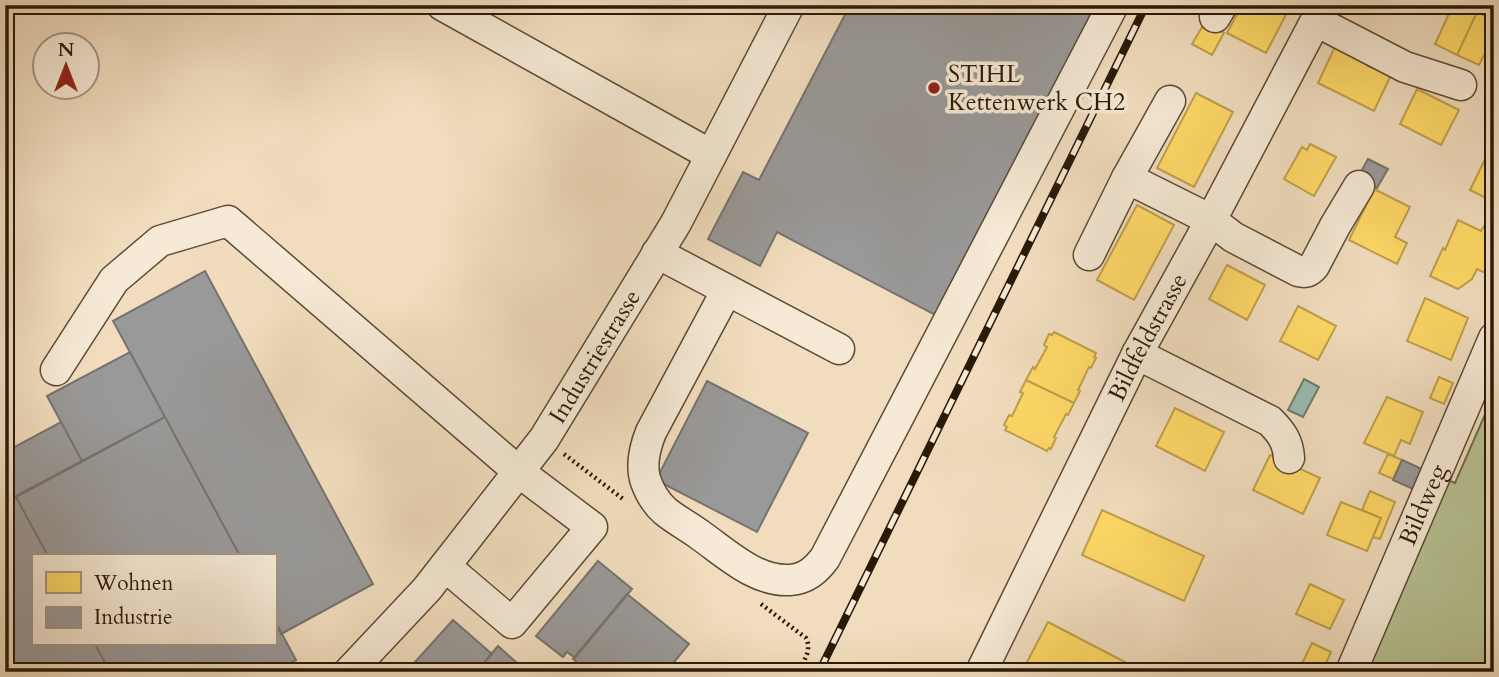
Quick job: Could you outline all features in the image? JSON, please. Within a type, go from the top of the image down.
[{"type":"street","points":[[442,5],[711,155]]},
{"type":"street","name":"Industriestrasse","points":[[349,672],[427,589],[544,439],[676,223],[789,5]]},
{"type":"street","points":[[727,290],[650,432],[643,465],[644,477],[652,495],[666,511],[750,570],[780,580],[801,578],[818,567],[825,558],[1113,5]]},
{"type":"street","points":[[1320,13],[1405,67],[1461,85]]},
{"type":"street","name":"Bildfeldstrasse","points":[[981,672],[1138,354],[1320,13]]},
{"type":"street","points":[[1089,255],[1127,178],[1170,101]]},
{"type":"street","points":[[1127,178],[1211,220],[1233,237],[1298,271],[1305,272],[1314,266],[1359,187]]},
{"type":"street","points":[[56,370],[114,280],[160,240],[228,221],[520,472],[592,527],[512,623],[445,566]]},
{"type":"street","points":[[657,253],[839,349]]},
{"type":"street","name":"Bildweg","points":[[1351,672],[1482,400],[1494,338]]},
{"type":"street","points":[[1138,354],[1270,421],[1284,438],[1289,458]]},
{"type":"green space","points":[[1487,410],[1494,412],[1494,672],[1359,672],[1443,478],[1455,483]]},
{"type":"water","points":[[1304,379],[1319,387],[1303,417],[1288,410]]},
{"type":"building: Wohnen","points":[[1242,5],[1291,5],[1266,53],[1227,33]]},
{"type":"building: Wohnen","points":[[1453,5],[1462,5],[1477,12],[1457,55],[1435,44]]},
{"type":"building: Wohnen","points":[[1477,12],[1494,20],[1494,35],[1479,65],[1457,55]]},
{"type":"building: Wohnen","points":[[1205,22],[1224,33],[1212,55],[1192,44]]},
{"type":"building: Wohnen","points":[[1338,40],[1373,58],[1368,66],[1391,75],[1374,111],[1318,83]]},
{"type":"building: Wohnen","points":[[1417,89],[1459,110],[1441,145],[1400,124]]},
{"type":"building: Wohnen","points":[[1196,93],[1233,112],[1194,187],[1157,168]]},
{"type":"building: Wohnen","points":[[1310,144],[1336,157],[1314,196],[1284,179],[1302,147],[1307,150]]},
{"type":"building: Wohnen","points":[[1489,151],[1494,154],[1494,202],[1470,190]]},
{"type":"building: Wohnen","points":[[1374,189],[1410,207],[1395,237],[1407,243],[1397,264],[1349,240]]},
{"type":"building: Wohnen","points":[[1137,205],[1174,225],[1134,300],[1097,280]]},
{"type":"building: Wohnen","points":[[1458,220],[1481,231],[1484,226],[1494,230],[1494,277],[1477,269],[1472,279],[1458,289],[1430,276]]},
{"type":"building: Wohnen","points":[[1227,265],[1265,285],[1247,320],[1209,299]]},
{"type":"building: Wohnen","points":[[1425,298],[1468,318],[1451,360],[1407,341]]},
{"type":"building: Wohnen","points":[[1298,306],[1336,326],[1318,360],[1280,341]]},
{"type":"building: Wohnen","points":[[1054,332],[1096,353],[1074,403],[1026,380],[1047,347],[1044,345],[1049,334]]},
{"type":"building: Wohnen","points":[[1439,377],[1453,383],[1444,404],[1430,398]]},
{"type":"building: Wohnen","points":[[1026,380],[1074,403],[1054,437],[1056,438],[1051,449],[1047,451],[1005,430],[1007,427],[1004,425],[1009,415],[1012,416]]},
{"type":"building: Wohnen","points":[[1387,397],[1423,412],[1410,444],[1401,440],[1394,456],[1364,443]]},
{"type":"building: Wohnen","points":[[1175,408],[1224,432],[1205,471],[1156,446]]},
{"type":"building: Wohnen","points":[[1388,454],[1402,460],[1393,479],[1379,473]]},
{"type":"building: Wohnen","points":[[1270,455],[1320,478],[1303,514],[1253,490]]},
{"type":"building: Wohnen","points":[[1370,491],[1395,502],[1380,539],[1373,537],[1381,518],[1362,510]]},
{"type":"building: Wohnen","points":[[1341,502],[1381,518],[1367,551],[1327,535]]},
{"type":"building: Wohnen","points":[[1102,510],[1204,556],[1184,601],[1082,555]]},
{"type":"building: Wohnen","points":[[1310,584],[1344,600],[1330,629],[1296,614]]},
{"type":"building: Wohnen","points":[[1048,622],[1144,672],[1035,672],[1025,666]]},
{"type":"building: Wohnen","points":[[1312,643],[1331,652],[1322,672],[1298,672]]},
{"type":"building: Industrie","name":"STIHL Kettenwerk CH2","points":[[850,5],[1105,5],[941,318],[777,232],[760,266],[708,239],[743,172],[759,180]]},
{"type":"building: Industrie","points":[[1368,159],[1388,169],[1377,188],[1358,177]]},
{"type":"building: Industrie","points":[[205,271],[373,584],[281,634],[276,623],[276,554],[239,554],[113,321]]},
{"type":"building: Industrie","points":[[130,352],[165,417],[82,461],[47,396]]},
{"type":"building: Industrie","points":[[707,381],[808,433],[757,532],[656,480]]},
{"type":"building: Industrie","points":[[165,417],[239,554],[47,554],[16,497]]},
{"type":"building: Industrie","points":[[61,422],[82,461],[5,502],[5,452]]},
{"type":"building: Industrie","points":[[1402,460],[1422,469],[1413,489],[1393,480]]},
{"type":"building: Industrie","points":[[16,497],[47,554],[32,554],[32,646],[96,646],[110,672],[5,672],[5,502]]},
{"type":"building: Industrie","points":[[598,561],[632,589],[575,658],[567,652],[563,657],[536,636]]},
{"type":"building: Industrie","points":[[627,594],[689,644],[666,672],[588,672],[573,659]]},
{"type":"building: Industrie","points":[[453,620],[492,654],[476,672],[406,672]]},
{"type":"building: Industrie","points":[[276,623],[296,660],[274,672],[110,672],[96,646],[276,646]]},
{"type":"building: Industrie","points":[[498,646],[527,672],[476,672]]},
{"type":"railway","points":[[819,672],[1146,5]]},
{"type":"place","name":"STIHL Kettenwerk CH2","points":[[934,88]]}]
